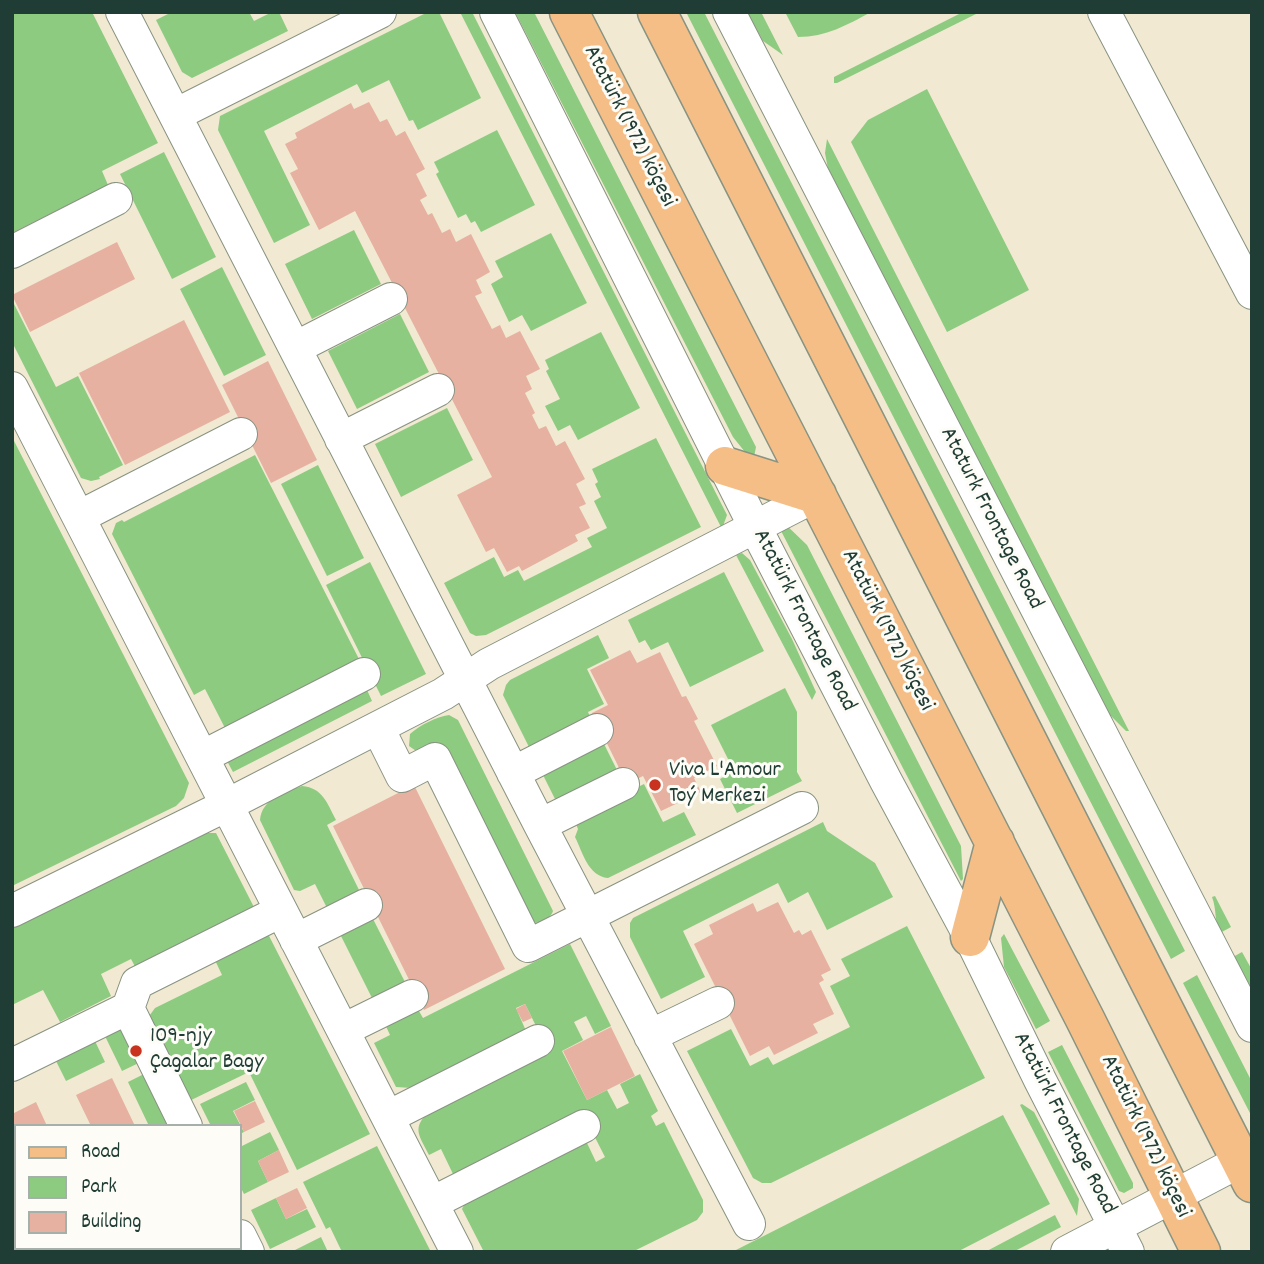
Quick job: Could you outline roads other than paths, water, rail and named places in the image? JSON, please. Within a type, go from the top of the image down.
[{"type":"main road","name":"Atatürk (1972) köçesi","points":[[569,12],[995,842],[1201,1252]]},
{"type":"main road","points":[[657,12],[924,542],[1248,1166]]},
{"type":"main road","points":[[724,466],[817,495]]},
{"type":"main road","points":[[970,937],[995,842]]},
{"type":"street","points":[[175,115],[380,12]]},
{"type":"street","name":"Atatürk Frontage Road","points":[[496,12],[755,527],[970,937],[1122,1239]]},
{"type":"street","name":"Ataturk Frontage Road","points":[[729,12],[1252,1026]]},
{"type":"street","points":[[1104,12],[1252,293]]},
{"type":"street","points":[[133,16],[175,115],[587,916],[749,1224]]},
{"type":"street","points":[[12,252],[116,199]]},
{"type":"street","points":[[295,348],[391,299]]},
{"type":"street","points":[[12,388],[457,1252]]},
{"type":"street","points":[[341,439],[438,390]]},
{"type":"street","points":[[79,517],[241,434]]},
{"type":"street","points":[[12,911],[378,728],[443,694],[489,664],[817,495]]},
{"type":"street","points":[[202,757],[364,674]]},
{"type":"street","points":[[378,728],[402,776],[435,759],[528,946],[802,808]]},
{"type":"street","points":[[513,773],[597,730]]},
{"type":"street","points":[[540,825],[622,784]]},
{"type":"street","points":[[296,940],[366,905]]},
{"type":"street","points":[[12,1065],[128,1008],[137,983],[281,911]]},
{"type":"street","points":[[343,1030],[412,996]]},
{"type":"street","points":[[650,1037],[718,1003]]},
{"type":"street","points":[[128,1008],[185,1124]]},
{"type":"street","points":[[388,1117],[538,1041]]},
{"type":"street","points":[[432,1203],[584,1126]]},
{"type":"street","points":[[1067,1252],[1122,1239],[1174,1196],[1248,1166]]},
{"type":"place","name":"Viva L'Amour Toý Merkezi","points":[[655,785]]},
{"type":"place","name":"109-njy Çagalar Bagy","points":[[136,1051]]}]
